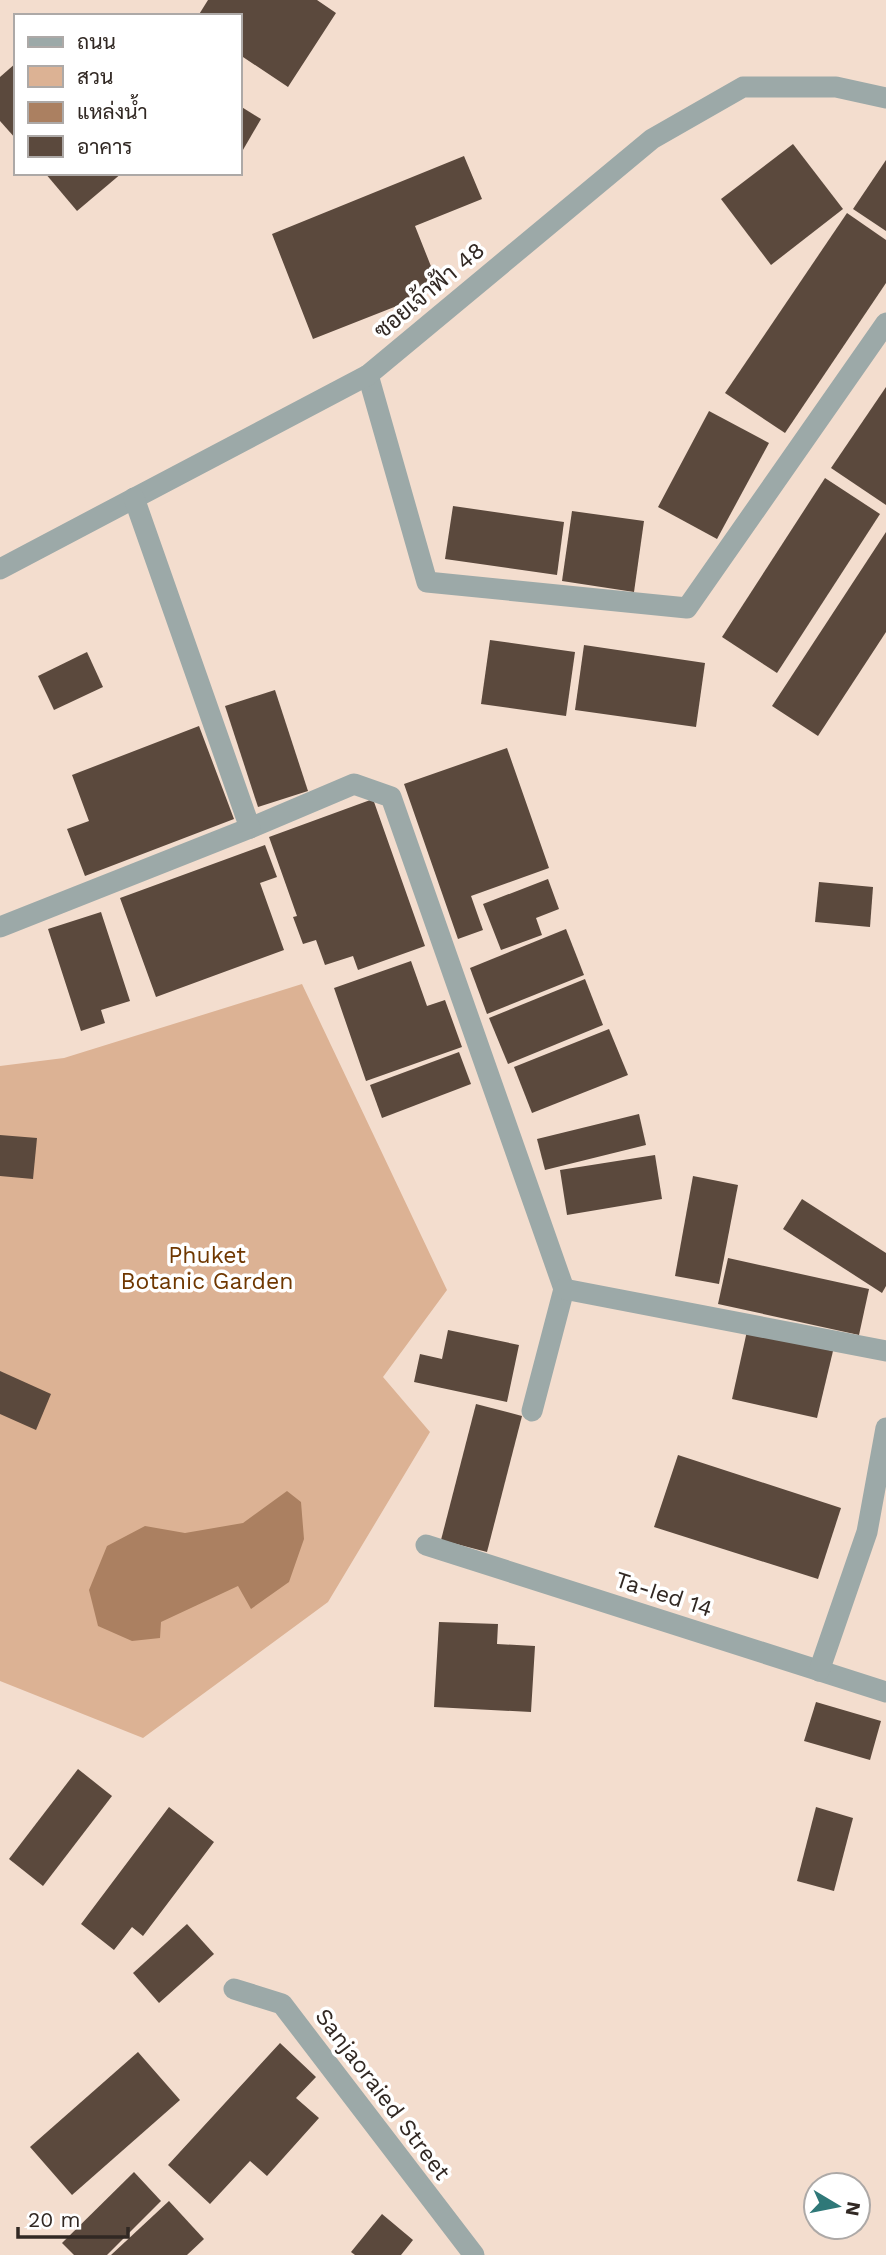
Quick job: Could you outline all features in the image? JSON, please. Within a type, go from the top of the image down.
[{"type":"street","name":"ซอยเจ้าฟ้า 48","points":[[0,569],[368,375],[652,139],[743,87],[836,87],[886,98]]},
{"type":"street","points":[[368,375],[427,582],[687,608],[886,323]]},
{"type":"street","points":[[134,498],[250,828]]},
{"type":"street","points":[[0,927],[354,784],[391,797],[564,1289],[532,1411]]},
{"type":"street","points":[[564,1289],[886,1351]]},
{"type":"street","points":[[819,1671],[867,1532],[886,1428]]},
{"type":"street","name":"Ta-Ied 14","points":[[426,1545],[886,1692]]},
{"type":"street","name":"Sanjaoraied Street","points":[[234,1989],[282,2004],[474,2255]]},
{"type":"green space","name":"Phuket Botanic Garden","points":[[302,984],[447,1290],[383,1377],[430,1432],[328,1602],[143,1738],[0,1681],[0,1066],[64,1058]]},
{"type":"water","points":[[287,1491],[301,1502],[304,1539],[289,1582],[251,1609],[238,1586],[161,1622],[160,1638],[132,1641],[98,1626],[89,1590],[107,1546],[145,1526],[185,1533],[243,1523]]},
{"type":"building","points":[[208,0],[317,0],[336,13],[288,87],[242,56],[242,14],[199,14]]},
{"type":"building","points":[[14,65],[14,137],[0,121],[0,77]]},
{"type":"building","points":[[242,107],[261,119],[242,152]]},
{"type":"building","points":[[793,144],[843,209],[771,265],[721,199]]},
{"type":"building","points":[[464,156],[482,199],[415,226],[440,289],[313,339],[272,234]]},
{"type":"building","points":[[886,160],[886,231],[853,209]]},
{"type":"building","points":[[47,175],[120,175],[77,211]]},
{"type":"building","points":[[847,213],[886,240],[886,283],[785,433],[725,393]]},
{"type":"building","points":[[886,387],[886,505],[831,468]]},
{"type":"building","points":[[709,411],[769,443],[717,539],[658,507]]},
{"type":"building","points":[[825,478],[880,514],[777,673],[722,637]]},
{"type":"building","points":[[453,506],[564,522],[557,575],[445,559]]},
{"type":"building","points":[[572,511],[644,521],[634,592],[562,581]]},
{"type":"building","points":[[886,532],[886,632],[818,736],[772,706]]},
{"type":"building","points":[[490,640],[575,652],[566,716],[481,704]]},
{"type":"building","points":[[584,645],[705,663],[696,727],[575,710]]},
{"type":"building","points":[[87,652],[103,687],[54,710],[38,676]]},
{"type":"building","points":[[275,690],[308,791],[258,807],[225,706]]},
{"type":"building","points":[[199,726],[234,819],[85,876],[67,829],[89,821],[72,775]]},
{"type":"building","points":[[507,748],[549,868],[471,896],[483,930],[458,939],[404,784]]},
{"type":"building","points":[[373,799],[425,946],[358,970],[353,956],[325,965],[316,940],[303,944],[293,917],[297,916],[269,837]]},
{"type":"building","points":[[265,845],[277,877],[260,883],[284,950],[156,997],[120,898]]},
{"type":"building","points":[[548,879],[559,909],[536,918],[542,935],[501,950],[483,904]]},
{"type":"building","points":[[819,882],[873,887],[870,927],[815,922]]},
{"type":"building","points":[[101,912],[130,1001],[101,1010],[105,1023],[81,1031],[48,929]]},
{"type":"building","points":[[566,929],[584,975],[487,1014],[470,968]]},
{"type":"building","points":[[411,961],[427,1006],[445,1000],[462,1047],[366,1081],[334,988]]},
{"type":"building","points":[[585,979],[603,1025],[508,1064],[489,1018]]},
{"type":"building","points":[[609,1029],[628,1075],[532,1113],[514,1067]]},
{"type":"building","points":[[459,1052],[471,1084],[382,1118],[370,1085]]},
{"type":"building","points":[[639,1114],[646,1145],[545,1170],[537,1139]]},
{"type":"building","points":[[0,1135],[37,1138],[33,1179],[0,1176]]},
{"type":"building","points":[[655,1155],[662,1199],[567,1215],[560,1170]]},
{"type":"building","points":[[693,1176],[738,1185],[719,1284],[675,1276]]},
{"type":"building","points":[[802,1199],[886,1253],[886,1286],[882,1293],[783,1229]]},
{"type":"building","points":[[728,1258],[869,1289],[859,1335],[718,1304]]},
{"type":"building","points":[[448,1330],[519,1345],[507,1402],[414,1382],[420,1354],[442,1359]]},
{"type":"building","points":[[747,1331],[833,1351],[817,1418],[732,1399]]},
{"type":"building","points":[[0,1371],[51,1394],[36,1430],[0,1414]]},
{"type":"building","points":[[476,1404],[522,1416],[487,1552],[441,1540]]},
{"type":"building","points":[[678,1455],[841,1508],[818,1579],[654,1527]]},
{"type":"building","points":[[439,1622],[498,1624],[497,1644],[535,1646],[531,1712],[434,1707]]},
{"type":"building","points":[[816,1702],[881,1721],[870,1760],[804,1741]]},
{"type":"building","points":[[78,1769],[112,1796],[43,1886],[9,1859]]},
{"type":"building","points":[[169,1807],[214,1842],[143,1936],[132,1927],[114,1950],[81,1924]]},
{"type":"building","points":[[816,1807],[853,1818],[834,1891],[797,1881]]},
{"type":"building","points":[[187,1924],[214,1954],[159,2003],[133,1973]]},
{"type":"building","points":[[280,2043],[316,2077],[296,2098],[319,2118],[267,2176],[250,2161],[210,2204],[168,2165]]},
{"type":"building","points":[[138,2052],[180,2100],[72,2195],[30,2147]]},
{"type":"building","points":[[134,2172],[161,2201],[107,2255],[74,2255],[62,2243]]},
{"type":"building","points":[[169,2201],[204,2239],[187,2255],[111,2255]]},
{"type":"building","points":[[382,2214],[413,2240],[401,2255],[355,2255],[351,2252]]}]
